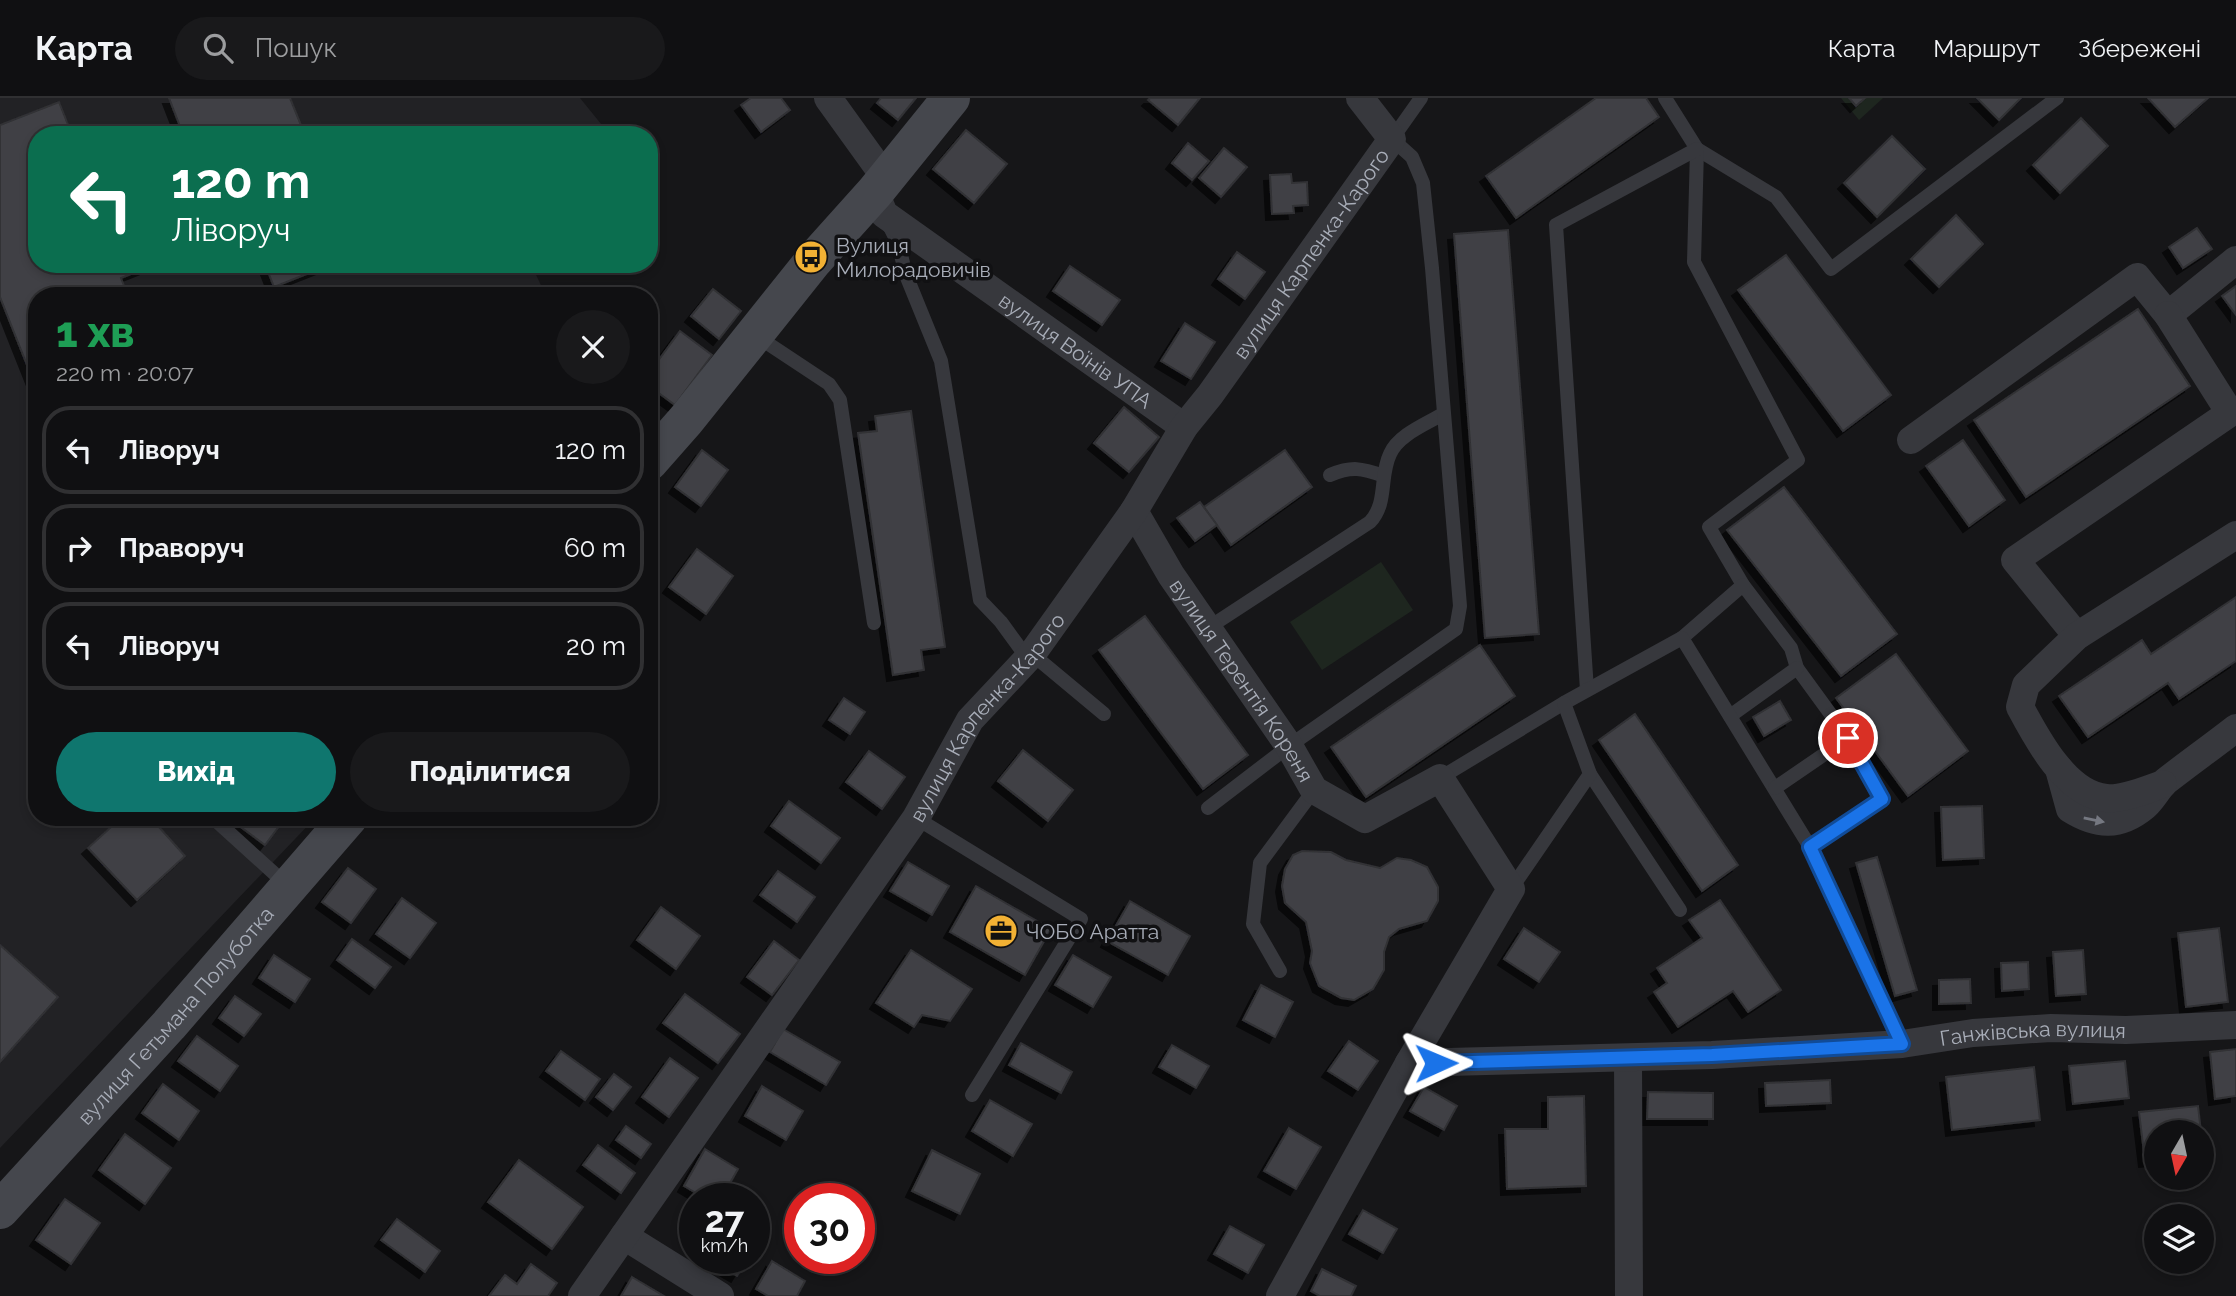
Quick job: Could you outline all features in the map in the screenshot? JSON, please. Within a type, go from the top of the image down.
[{"type":"street","name":"вулиця Воїнів УПА","points":[[828,98],[877,166],[883,194],[1184,427]]},
{"type":"street","points":[[658,452],[814,260],[883,194],[951,98]]},
{"type":"street","points":[[1360,98],[1392,139]]},
{"type":"street","name":"вулиця Карпенка-Карого","points":[[582,1296],[916,818],[970,720],[1030,657],[1134,512],[1184,427],[1210,395],[1392,139]]},
{"type":"street","points":[[2168,315],[2236,260]]},
{"type":"street","points":[[1911,440],[2137,276],[2168,315],[2233,411],[2015,560],[2077,636]]},
{"type":"street","name":"вулиця Терентія Кореня","points":[[1134,512],[1171,575],[1289,746],[1314,790],[1365,819],[1440,778]]},
{"type":"street","points":[[2236,535],[2077,636],[2026,685],[2020,707],[2059,769],[2086,792],[2107,799],[2163,783],[2236,728]]},
{"type":"street","points":[[1280,1296],[1409,1063],[1511,889],[1440,778]]},
{"type":"street","name":"вулиця Гетьмана Полуботка","points":[[0,1210],[170,1025],[341,826]]},
{"type":"street","name":"Ганжівська вулиця","points":[[1409,1063],[1628,1058],[1902,1044],[1973,1033],[2050,1028],[2126,1030],[2236,1025]]},
{"type":"street","points":[[1628,1058],[1629,1296]]},
{"type":"street","points":[[624,1236],[720,1296]]},
{"type":"lane","points":[[1208,808],[1289,746],[1456,629],[1460,606],[1433,268],[1423,183],[1412,157],[1392,139],[1421,98]]},
{"type":"lane","points":[[1665,98],[1697,149],[1776,197],[1831,269],[2057,98]]},
{"type":"lane","points":[[1697,149],[1694,262],[1798,460],[1709,527],[1743,585],[1791,648],[1797,668],[1848,738],[1882,799],[1810,847]]},
{"type":"lane","points":[[1587,690],[1556,225],[1697,149]]},
{"type":"lane","points":[[883,194],[906,275],[941,361],[980,600],[1030,657],[1104,714]]},
{"type":"lane","points":[[754,334],[829,384],[840,400],[874,623]]},
{"type":"lane","points":[[1208,628],[1370,522],[1382,503],[1384,477],[1390,453],[1401,440],[1443,414]]},
{"type":"lane","points":[[1330,475],[1346,468],[1363,469],[1384,477]]},
{"type":"lane","points":[[1440,778],[1564,703],[1682,638],[1743,585]]},
{"type":"lane","points":[[1682,638],[1810,847],[1902,1044]]},
{"type":"lane","points":[[1730,716],[1797,668]]},
{"type":"lane","points":[[1564,703],[1590,774],[1680,910]]},
{"type":"lane","points":[[1775,788],[1848,738]]},
{"type":"lane","points":[[1511,889],[1590,774]]},
{"type":"lane","points":[[1280,971],[1253,924],[1259,863],[1314,790]]},
{"type":"lane","points":[[916,818],[1081,919],[972,1095]]},
{"type":"lane","points":[[222,826],[277,876],[286,889]]},
{"type":"shaded area","points":[[0,98],[580,98],[603,126],[28,126],[28,273],[535,273],[542,287],[28,287],[28,826],[307,826],[0,1148]]},
{"type":"shaded area","points":[[1841,98],[1883,98],[1859,120]]},
{"type":"shaded area","points":[[1381,562],[1413,610],[1322,670],[1290,622]]},
{"type":"building","points":[[169,98],[290,98],[301,126],[180,126]]},
{"type":"building","points":[[751,98],[781,98],[790,110],[761,132],[741,105]]},
{"type":"building","points":[[881,98],[916,98],[898,120],[877,103]]},
{"type":"building","points":[[1200,98],[1178,125],[1148,100]]},
{"type":"building","points":[[1596,98],[1646,98],[1659,117],[1516,218],[1486,176]]},
{"type":"building","points":[[1849,98],[1865,98],[1856,106]]},
{"type":"building","points":[[1977,98],[2021,98],[1999,120]]},
{"type":"building","points":[[2148,98],[2208,98],[2175,127]]},
{"type":"building","points":[[59,102],[68,126],[28,126],[28,273],[134,273],[121,278],[124,287],[28,287],[28,367],[0,297],[0,125]]},
{"type":"building","points":[[2081,118],[2108,146],[2060,193],[2033,165]]},
{"type":"building","points":[[966,130],[1007,164],[974,203],[933,169]]},
{"type":"building","points":[[1892,136],[1925,169],[1877,217],[1844,183]]},
{"type":"building","points":[[1188,143],[1209,161],[1192,180],[1172,163]]},
{"type":"building","points":[[1224,148],[1247,167],[1221,197],[1199,178]]},
{"type":"building","points":[[1291,174],[1292,183],[1307,182],[1308,205],[1293,206],[1294,213],[1272,214],[1270,175]]},
{"type":"building","points":[[1956,215],[1983,244],[1939,287],[1911,259]]},
{"type":"building","points":[[2197,228],[2212,249],[2183,268],[2169,247]]},
{"type":"building","points":[[1508,230],[1539,634],[1485,638],[1454,234]]},
{"type":"building","points":[[1237,252],[1265,272],[1245,299],[1218,279]]},
{"type":"building","points":[[1786,255],[1891,395],[1843,431],[1738,290]]},
{"type":"building","points":[[1070,266],[1120,300],[1102,325],[1053,291]]},
{"type":"building","points":[[269,273],[309,273],[274,287]]},
{"type":"building","points":[[2236,286],[2236,315],[2222,296]]},
{"type":"building","points":[[713,289],[741,311],[719,339],[691,316]]},
{"type":"building","points":[[2138,309],[2190,386],[2026,497],[1974,420]]},
{"type":"building","points":[[1185,323],[1215,342],[1191,379],[1161,361]]},
{"type":"building","points":[[680,331],[712,355],[675,405],[658,393],[658,361]]},
{"type":"building","points":[[1124,407],[1159,437],[1129,472],[1094,443]]},
{"type":"building","points":[[911,411],[945,647],[921,650],[924,670],[893,675],[858,433],[877,431],[875,416]]},
{"type":"building","points":[[1963,440],[2005,500],[1969,526],[1926,466]]},
{"type":"building","points":[[702,450],[728,470],[701,506],[675,487]]},
{"type":"building","points":[[1285,450],[1312,487],[1231,545],[1204,507]]},
{"type":"building","points":[[1784,487],[1897,634],[1841,676],[1727,530]]},
{"type":"building","points":[[1200,502],[1217,525],[1195,541],[1177,518]]},
{"type":"building","points":[[697,549],[733,576],[706,614],[669,587]]},
{"type":"building","points":[[2236,597],[2236,661],[2179,699],[2168,683],[2088,737],[2059,696],[2142,640],[2151,654]]},
{"type":"building","points":[[1145,616],[1248,755],[1203,789],[1099,650]]},
{"type":"building","points":[[1480,645],[1515,696],[1366,797],[1331,747]]},
{"type":"building","points":[[1896,654],[1968,751],[1908,796],[1836,698]]},
{"type":"building","points":[[844,698],[865,712],[850,734],[829,720]]},
{"type":"building","points":[[1780,701],[1791,720],[1764,736],[1753,717]]},
{"type":"building","points":[[1635,714],[1738,865],[1702,891],[1599,740]]},
{"type":"building","points":[[1023,750],[1073,790],[1048,821],[998,781]]},
{"type":"building","points":[[869,751],[905,777],[882,809],[846,782]]},
{"type":"building","points":[[789,801],[840,838],[821,863],[771,826]]},
{"type":"building","points":[[1982,806],[1984,858],[1943,860],[1941,807]]},
{"type":"building","points":[[112,826],[158,826],[185,856],[137,900],[88,848]]},
{"type":"building","points":[[239,826],[279,826],[265,845]]},
{"type":"building","points":[[1302,851],[1331,852],[1346,860],[1380,868],[1397,858],[1411,860],[1427,867],[1438,887],[1438,901],[1427,921],[1399,929],[1389,937],[1384,952],[1384,970],[1373,989],[1354,1000],[1341,998],[1319,986],[1310,963],[1312,951],[1306,922],[1285,903],[1282,886],[1285,869],[1293,855]]},
{"type":"building","points":[[1877,857],[1917,990],[1895,996],[1856,863]]},
{"type":"building","points":[[908,862],[949,886],[932,915],[890,891]]},
{"type":"building","points":[[348,868],[376,889],[351,923],[322,902]]},
{"type":"building","points":[[778,871],[815,897],[797,922],[760,895]]},
{"type":"building","name":"ЧОБО Аратта","points":[[976,886],[1051,929],[1025,975],[950,932]]},
{"type":"building","points":[[402,898],[436,923],[410,958],[376,934]]},
{"type":"building","points":[[1720,900],[1781,990],[1748,1012],[1733,991],[1678,1027],[1654,992],[1667,983],[1657,968],[1702,938],[1689,920]]},
{"type":"building","points":[[1130,901],[1190,936],[1168,975],[1107,941]]},
{"type":"building","points":[[661,907],[700,936],[676,969],[637,940]]},
{"type":"building","points":[[1524,928],[1560,952],[1539,982],[1504,959]]},
{"type":"building","points":[[2219,928],[2228,1002],[2186,1007],[2178,933]]},
{"type":"building","points":[[352,939],[391,967],[375,988],[337,960]]},
{"type":"building","points":[[774,941],[799,960],[772,995],[747,977]]},
{"type":"building","points":[[0,945],[58,997],[0,1062]]},
{"type":"building","points":[[911,950],[972,989],[950,1021],[922,1015],[914,1027],[876,1003]]},
{"type":"building","points":[[2083,950],[2086,994],[2056,996],[2053,952]]},
{"type":"building","points":[[274,955],[310,979],[295,1002],[259,978]]},
{"type":"building","points":[[1073,955],[1111,977],[1093,1007],[1055,985]]},
{"type":"building","points":[[2028,962],[2029,989],[2002,991],[2001,963]]},
{"type":"building","points":[[1970,979],[1971,1003],[1939,1004],[1939,980]]},
{"type":"building","points":[[1261,985],[1293,1002],[1275,1037],[1243,1020]]},
{"type":"building","points":[[685,994],[740,1034],[718,1063],[663,1023]]},
{"type":"building","points":[[235,996],[261,1014],[244,1036],[219,1018]]},
{"type":"building","points":[[783,1029],[840,1062],[826,1085],[770,1052]]},
{"type":"building","points":[[197,1036],[238,1066],[220,1091],[178,1061]]},
{"type":"building","points":[[1349,1041],[1378,1061],[1358,1090],[1328,1071]]},
{"type":"building","points":[[1021,1043],[1072,1072],[1061,1093],[1009,1065]]},
{"type":"building","points":[[1172,1045],[1209,1066],[1196,1088],[1159,1067]]},
{"type":"building","points":[[2236,1049],[2236,1096],[2215,1099],[2210,1052]]},
{"type":"building","points":[[561,1051],[600,1079],[585,1100],[546,1071]]},
{"type":"building","points":[[670,1058],[698,1078],[669,1117],[642,1097]]},
{"type":"building","points":[[2125,1061],[2129,1098],[2073,1104],[2069,1066]]},
{"type":"building","points":[[2034,1067],[2040,1120],[1952,1130],[1946,1077]]},
{"type":"building","points":[[614,1074],[631,1087],[613,1110],[596,1097]]},
{"type":"building","points":[[1830,1080],[1831,1103],[1766,1106],[1765,1083]]},
{"type":"building","points":[[163,1084],[199,1111],[179,1140],[142,1113]]},
{"type":"building","points":[[762,1086],[803,1111],[786,1140],[745,1116]]},
{"type":"building","points":[[1424,1087],[1457,1106],[1444,1130],[1410,1111]]},
{"type":"building","points":[[1648,1092],[1713,1093],[1713,1119],[1647,1119]]},
{"type":"building","points":[[1584,1096],[1586,1186],[1507,1189],[1505,1129],[1548,1129],[1548,1097]]},
{"type":"building","points":[[990,1100],[1032,1124],[1013,1156],[972,1131]]},
{"type":"building","points":[[2198,1106],[2200,1120],[2144,1120],[2144,1153],[2139,1112]]},
{"type":"building","points":[[626,1126],[651,1144],[641,1158],[616,1140]]},
{"type":"building","points":[[1289,1128],[1321,1147],[1296,1189],[1264,1171]]},
{"type":"building","points":[[125,1134],[171,1168],[145,1204],[99,1170]]},
{"type":"building","points":[[598,1145],[635,1173],[621,1193],[583,1165]]},
{"type":"building","points":[[705,1149],[738,1169],[730,1183],[686,1183]]},
{"type":"building","points":[[932,1150],[980,1174],[960,1214],[912,1191]]},
{"type":"building","points":[[519,1160],[583,1207],[552,1249],[488,1202]]},
{"type":"building","points":[[65,1199],[100,1223],[71,1264],[36,1240]]},
{"type":"building","points":[[1363,1210],[1397,1229],[1383,1253],[1349,1234]]},
{"type":"building","points":[[397,1219],[440,1251],[425,1272],[381,1240]]},
{"type":"building","points":[[1230,1226],[1264,1245],[1248,1273],[1214,1254]]},
{"type":"building","points":[[772,1261],[784,1268],[784,1274],[793,1274],[805,1281],[797,1296],[768,1296],[756,1289],[765,1274],[770,1274]]},
{"type":"building","points":[[531,1264],[557,1283],[548,1296],[489,1296],[505,1275],[517,1284]]},
{"type":"building","points":[[1322,1269],[1356,1286],[1351,1296],[1320,1296],[1311,1291]]},
{"type":"building","points":[[632,1277],[664,1296],[621,1296]]},
{"type":"place","name":"Вулиця Милорадовичів","points":[[811,257]]},
{"type":"place","name":"ЧОБО Аратта","points":[[1001,931]]},
{"type":"route","points":[[1436,1063],[1712,1055],[1902,1044],[1810,847],[1882,799],[1848,738]]}]
